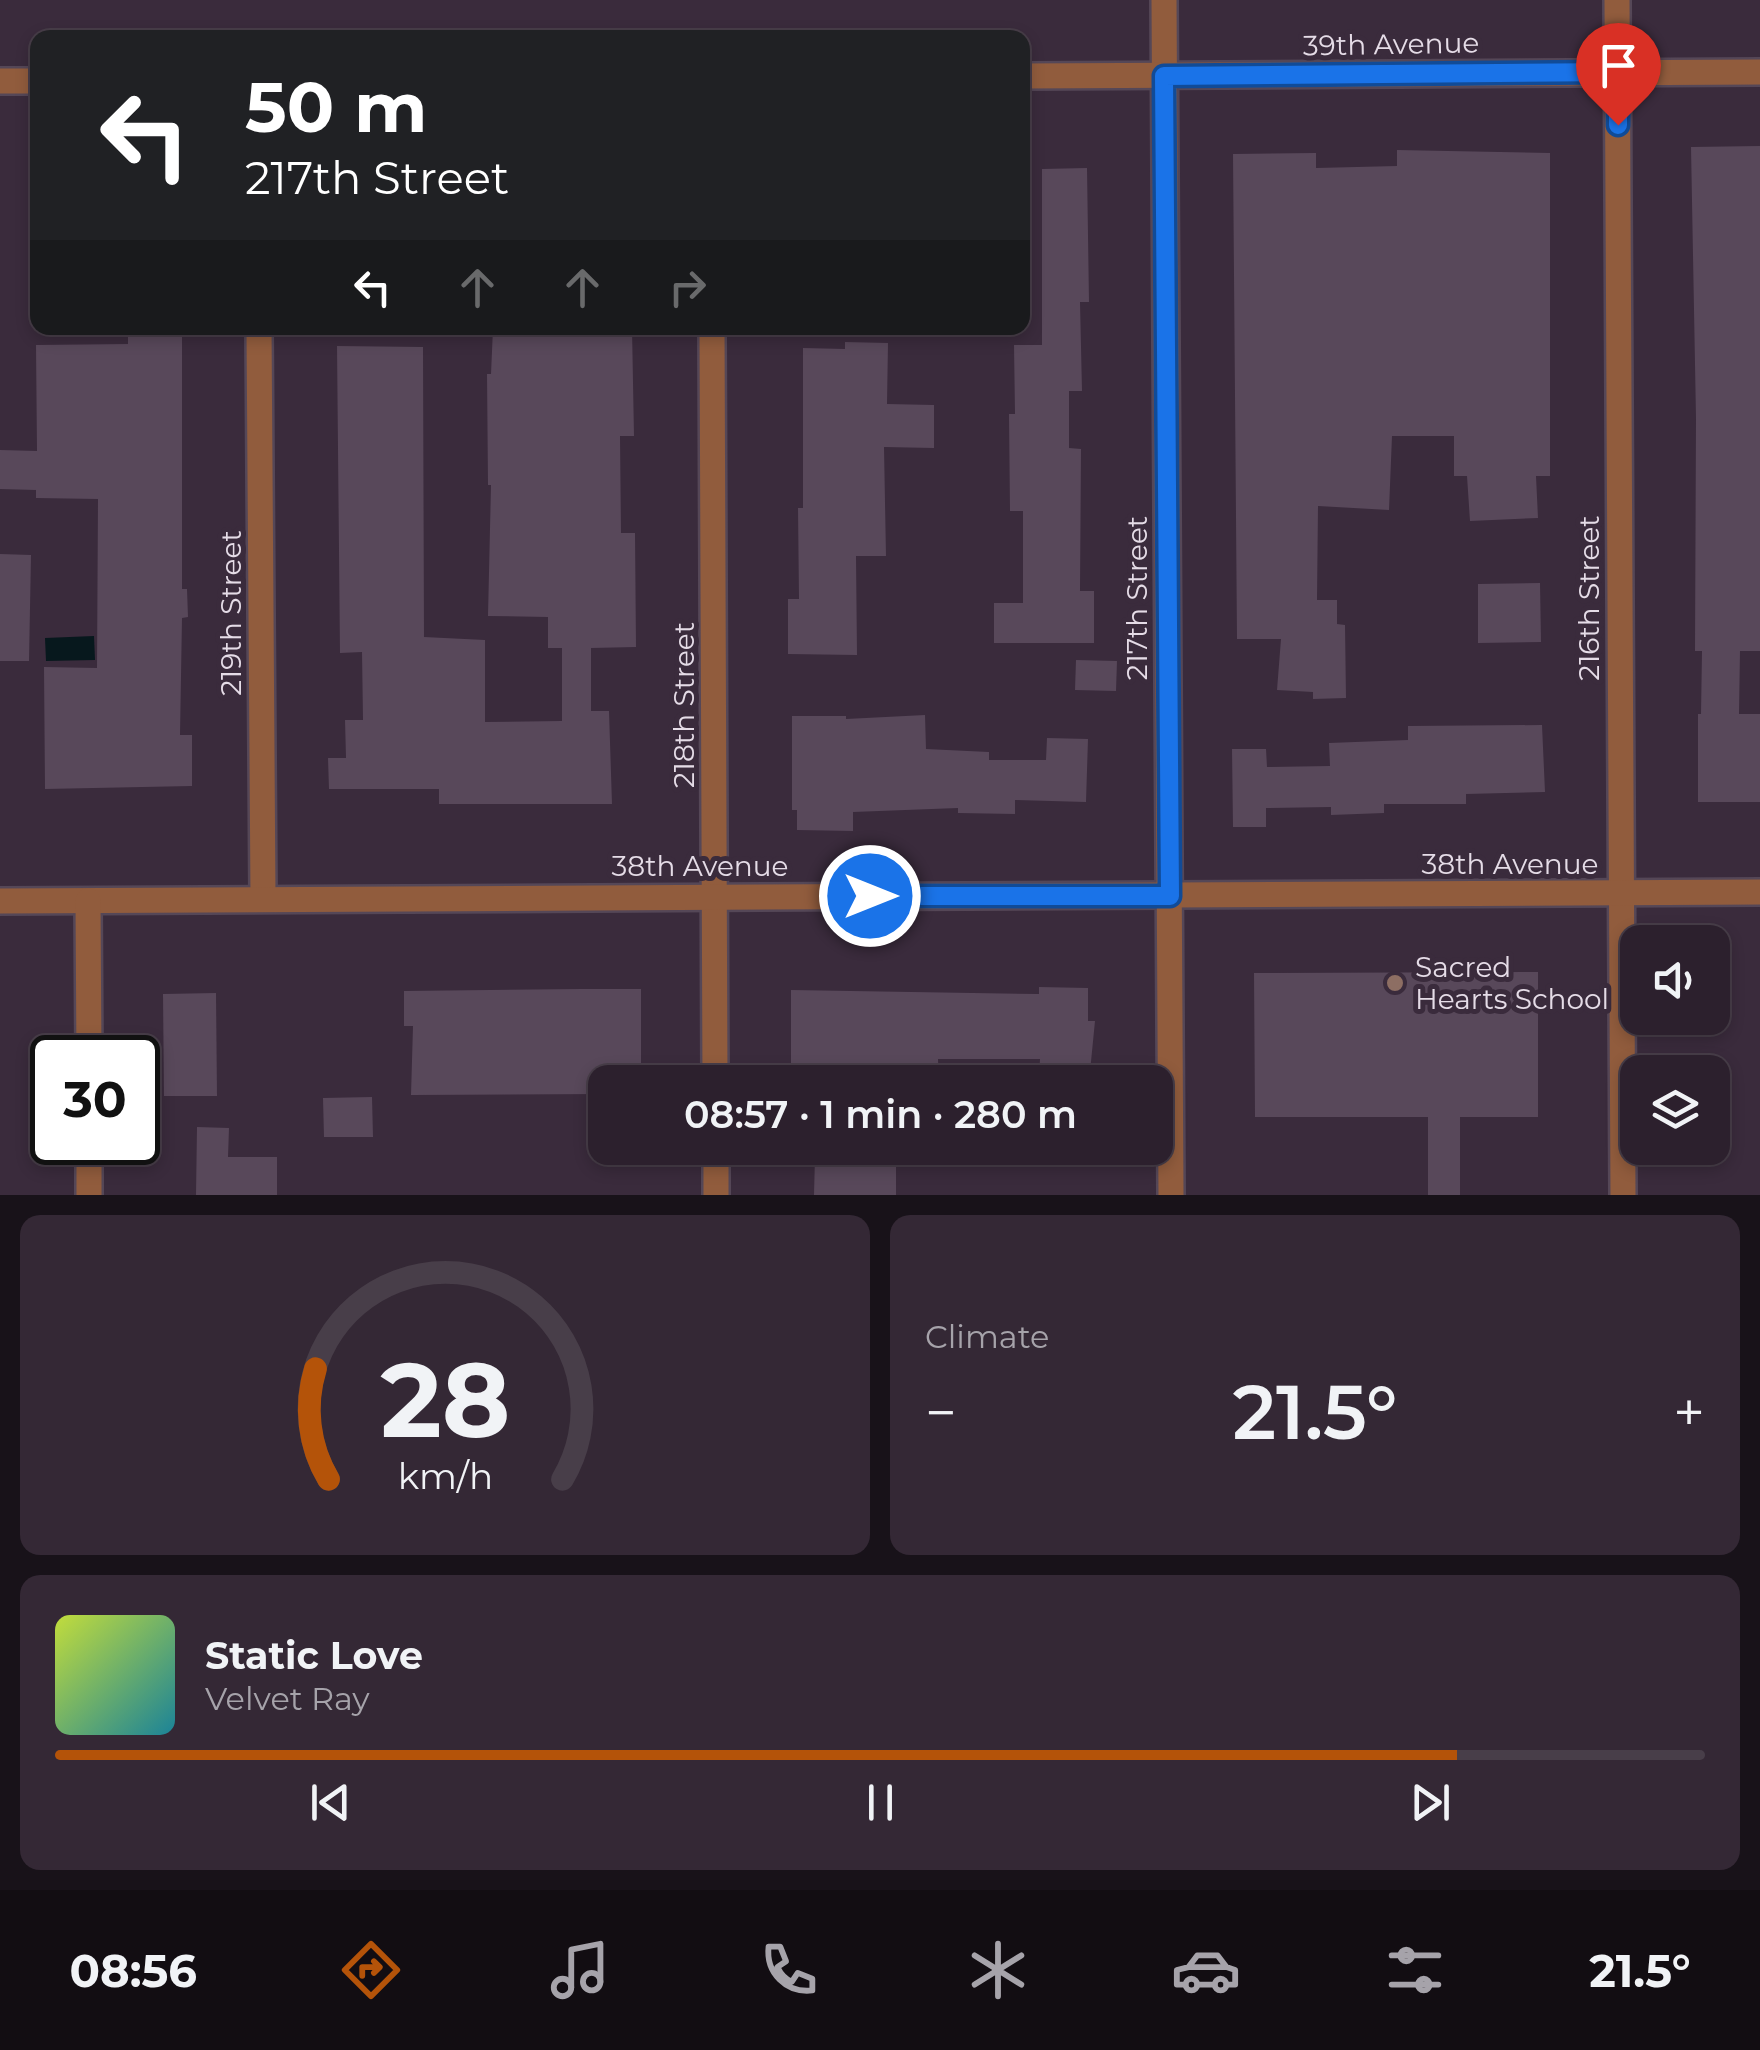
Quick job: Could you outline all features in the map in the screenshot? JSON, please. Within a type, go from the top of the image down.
[{"type":"street","name":"217th Street","points":[[1164,0],[1171,1195]]},
{"type":"street","name":"216th Street","points":[[1617,0],[1624,1195]]},
{"type":"street","name":"39th Avenue","points":[[1030,76],[1760,72]]},
{"type":"street","points":[[0,81],[30,81]]},
{"type":"street","name":"219th Street","points":[[259,335],[263,898]]},
{"type":"street","name":"218th Street","points":[[712,335],[716,1065]]},
{"type":"street","name":"38th Avenue","points":[[0,901],[1760,892]]},
{"type":"street","points":[[88,901],[89,1035]]},
{"type":"street","points":[[89,1165],[89,1195]]},
{"type":"street","points":[[716,1165],[716,1195]]},
{"type":"shaded area","points":[[94,636],[95,660],[46,661],[45,638]]},
{"type":"building","points":[[1760,146],[1760,651],[1740,651],[1739,714],[1760,714],[1760,802],[1698,802],[1702,651],[1695,651],[1691,147]]},
{"type":"building","points":[[1397,150],[1550,153],[1550,476],[1536,476],[1538,518],[1470,521],[1467,476],[1454,476],[1454,436],[1392,436],[1389,510],[1318,506],[1317,600],[1337,600],[1337,624],[1345,625],[1346,698],[1313,699],[1313,692],[1277,690],[1281,639],[1237,639],[1233,154],[1316,153],[1316,168],[1397,166]]},
{"type":"building","points":[[1087,168],[1089,302],[1080,302],[1082,391],[1069,391],[1069,448],[1081,449],[1080,591],[1094,591],[1094,643],[994,643],[994,603],[1023,603],[1023,511],[1010,511],[1009,414],[1015,414],[1014,345],[1042,345],[1042,169]]},
{"type":"building","points":[[493,335],[632,335],[634,436],[620,436],[621,533],[635,533],[636,647],[591,648],[591,711],[609,711],[612,804],[439,804],[439,789],[329,789],[328,758],[346,758],[345,720],[363,720],[362,652],[340,653],[337,346],[423,347],[424,637],[485,640],[485,722],[562,721],[562,648],[548,648],[548,617],[488,616],[491,485],[487,374],[491,374]]},
{"type":"building","points":[[182,336],[182,589],[187,589],[188,617],[182,618],[180,735],[192,735],[192,786],[45,789],[44,667],[97,668],[98,499],[36,498],[36,490],[0,489],[0,450],[37,451],[36,345],[128,344],[128,337]]},
{"type":"building","points":[[845,342],[888,343],[887,404],[934,405],[934,448],[884,447],[886,556],[856,556],[857,655],[788,654],[788,599],[799,599],[803,348],[845,349]]},
{"type":"building","points":[[0,554],[31,555],[29,661],[0,661]]},
{"type":"building","points":[[1540,583],[1541,642],[1478,643],[1478,584]]},
{"type":"building","points":[[1076,660],[1117,661],[1116,691],[1075,690]]},
{"type":"building","points":[[925,715],[926,749],[989,752],[989,760],[1046,760],[1047,738],[1088,739],[1086,802],[1015,800],[1015,814],[958,813],[958,808],[853,812],[853,831],[797,830],[797,810],[792,810],[792,716],[846,719]]},
{"type":"building","points":[[1542,725],[1545,792],[1466,794],[1466,804],[1384,804],[1384,813],[1331,815],[1331,807],[1266,808],[1266,827],[1233,827],[1232,749],[1266,749],[1267,767],[1330,766],[1329,743],[1408,740],[1408,726]]},
{"type":"building","points":[[1538,972],[1538,1117],[1460,1117],[1460,1195],[1428,1195],[1428,1117],[1255,1117],[1254,973]]},
{"type":"building","points":[[1039,987],[1088,988],[1088,1021],[1095,1021],[1091,1065],[1040,1065],[1040,1059],[938,1059],[938,1065],[791,1065],[791,990],[1039,994]]},
{"type":"building","points":[[641,989],[641,1065],[588,1065],[588,1094],[411,1095],[413,1026],[404,1026],[404,991]]},
{"type":"building","points":[[216,993],[217,1096],[164,1096],[163,994]]},
{"type":"building","points":[[372,1097],[373,1137],[324,1137],[323,1098]]},
{"type":"building","points":[[197,1127],[229,1128],[228,1157],[277,1157],[277,1195],[196,1195]]},
{"type":"building","points":[[815,1165],[896,1165],[896,1195],[814,1195]]},
{"type":"place","name":"Sacred Hearts School","points":[[1395,983]]},
{"type":"route","points":[[870,896],[1170,896],[1164,76],[1618,72],[1618,125]]}]
